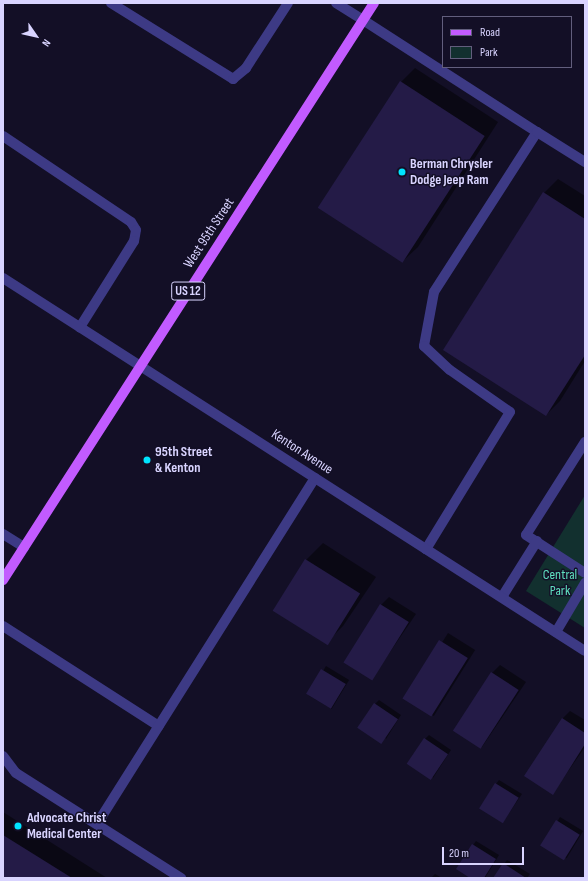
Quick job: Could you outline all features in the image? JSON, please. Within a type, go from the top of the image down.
[{"type":"main road","name":"West 95th Street","points":[[3,580],[374,3]]},
{"type":"street","points":[[111,3],[233,79],[246,68],[288,3]]},
{"type":"street","points":[[336,3],[537,132],[584,159]]},
{"type":"street","points":[[426,549],[510,412],[450,370],[424,346],[434,292],[537,132]]},
{"type":"street","points":[[3,136],[131,222],[136,230],[134,241],[80,327]]},
{"type":"street","name":"Kenton Avenue","points":[[3,278],[141,365],[585,651]]},
{"type":"street","points":[[585,442],[526,534],[585,573]]},
{"type":"street","points":[[97,824],[316,478]]},
{"type":"street","points":[[3,534],[24,547]]},
{"type":"street","points":[[502,597],[537,541]]},
{"type":"street","points":[[556,632],[585,583]]},
{"type":"street","points":[[3,626],[159,726]]},
{"type":"street","points":[[3,756],[16,772],[181,878]]},
{"type":"street","points":[[3,771],[16,772]]},
{"type":"green space","name":"Central Park","points":[[585,495],[585,628],[526,591]]},
{"type":"building","name":"Berman Chrysler Dodge Jeep Ram","points":[[400,81],[485,136],[402,263],[318,208]]},
{"type":"building","points":[[543,192],[585,219],[585,355],[546,416],[443,350]]},
{"type":"building","points":[[305,559],[360,593],[328,645],[273,611]]},
{"type":"building","points":[[380,604],[409,622],[372,681],[343,663]]},
{"type":"building","points":[[439,640],[468,658],[431,717],[402,699]]},
{"type":"building","points":[[321,669],[346,684],[331,709],[306,694]]},
{"type":"building","points":[[491,672],[519,690],[481,749],[453,731]]},
{"type":"building","points":[[374,703],[398,719],[381,744],[357,728]]},
{"type":"building","points":[[562,718],[585,733],[585,744],[553,795],[524,776]]},
{"type":"building","points":[[424,738],[448,754],[431,780],[407,764]]},
{"type":"building","points":[[495,783],[519,798],[503,823],[479,808]]},
{"type":"building","points":[[556,820],[580,835],[564,860],[540,845]]},
{"type":"building","points":[[3,835],[72,878],[3,878]]},
{"type":"building","points":[[472,844],[496,859],[484,878],[470,878],[456,869]]},
{"type":"building","points":[[503,863],[526,878],[493,878]]},
{"type":"place","name":"Berman Chrysler Dodge Jeep Ram","points":[[402,172]]},
{"type":"place","name":"95th Street & Kenton","points":[[147,460]]},
{"type":"place","name":"Advocate Christ Medical Center","points":[[18,826]]}]
